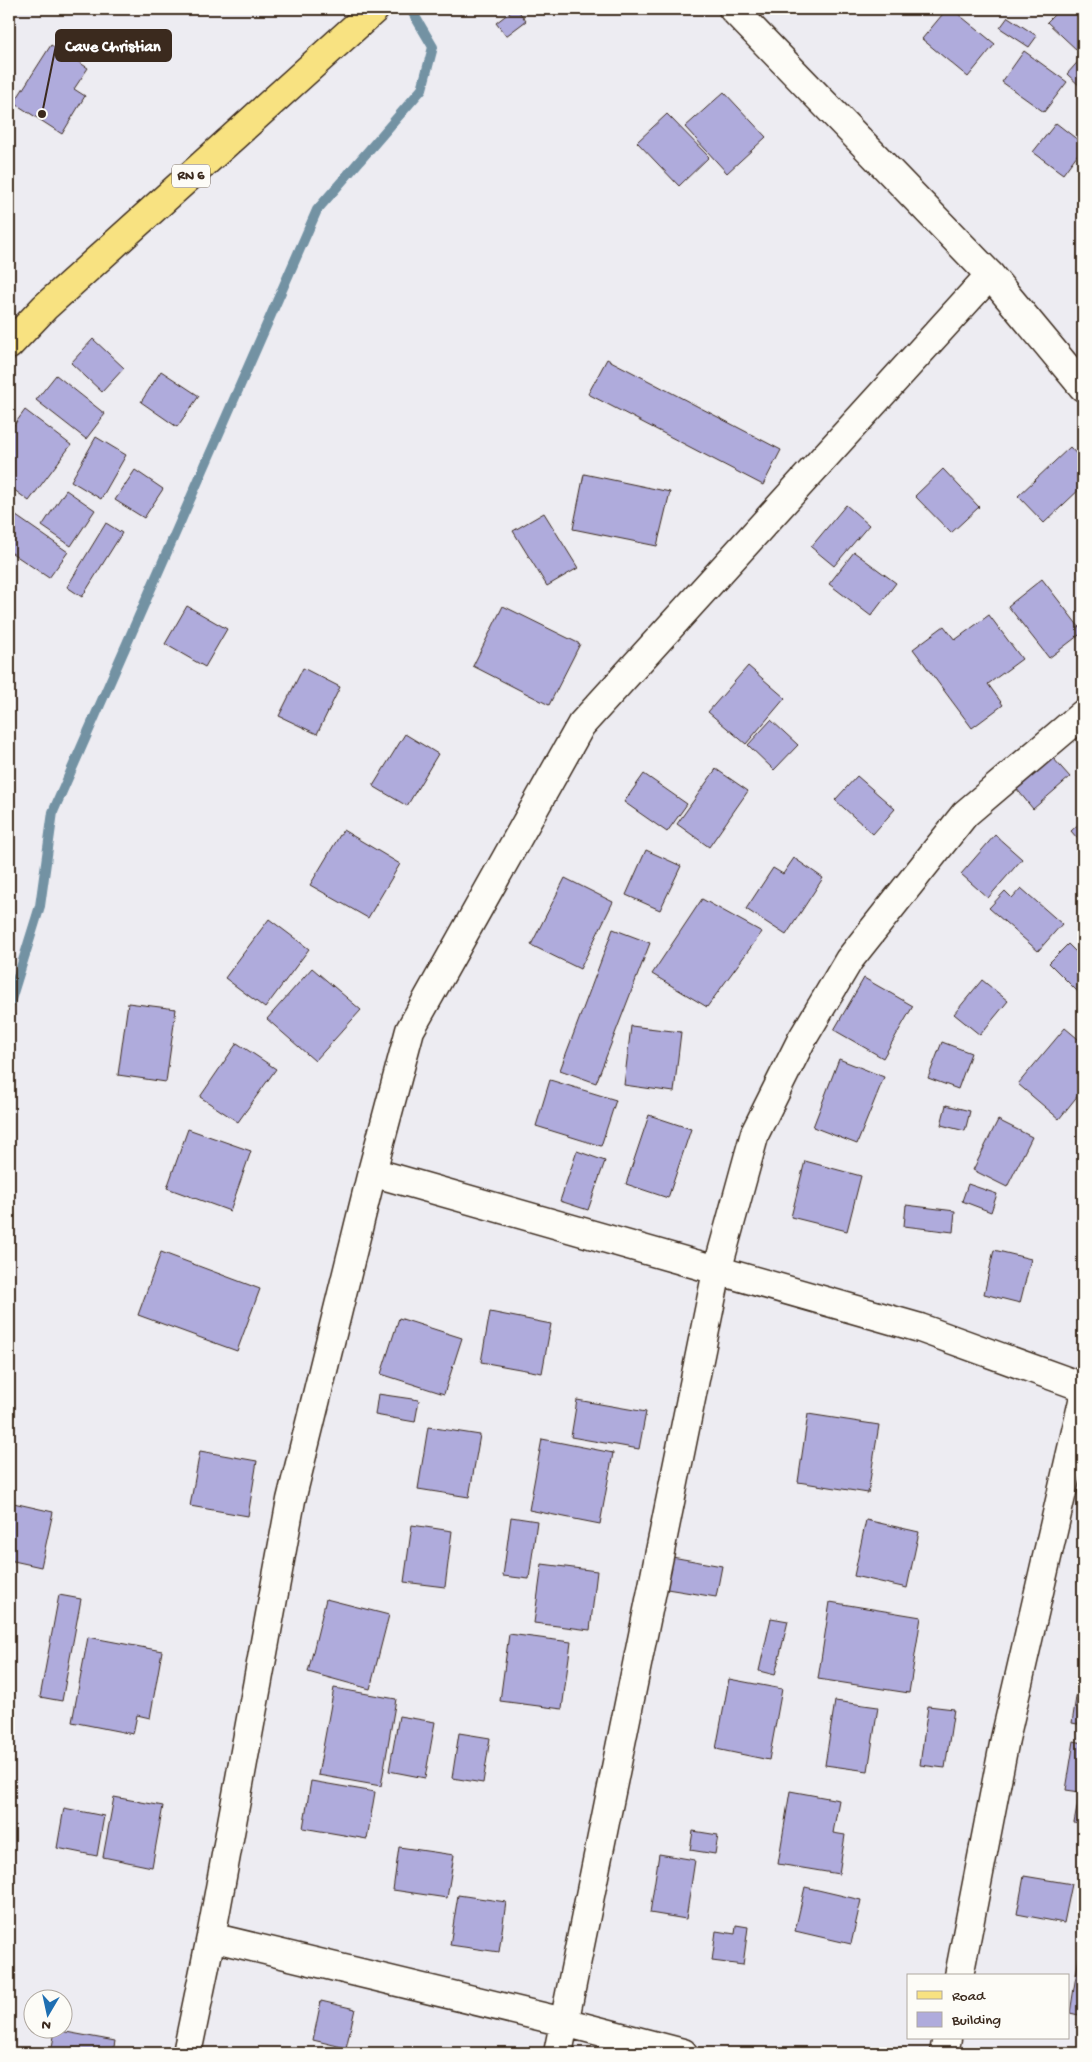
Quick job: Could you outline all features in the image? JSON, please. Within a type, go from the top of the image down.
[{"type":"main road","name":"RN 6","points":[[9,345],[45,308],[375,9]]},
{"type":"street","points":[[733,9],[990,275],[1083,387]]},
{"type":"street","points":[[187,2053],[211,1937],[291,1500],[372,1172],[410,1030],[581,725],[990,275]]},
{"type":"street","points":[[558,2053],[717,1270],[755,1133],[801,1041],[849,960],[965,814],[1083,714]]},
{"type":"street","points":[[372,1172],[920,1328],[1083,1387]]},
{"type":"street","points":[[959,1974],[1005,1739],[1083,1401]]},
{"type":"street","points":[[211,1937],[564,2022],[683,2053]]},
{"type":"street","points":[[944,2053],[947,2040]]},
{"type":"building","points":[[514,9],[517,9],[526,21],[506,36],[496,23]]},
{"type":"building","points":[[947,9],[952,9],[995,44],[968,77],[922,39]]},
{"type":"building","points":[[1060,9],[1083,9],[1083,45],[1078,51],[1047,22]]},
{"type":"building","points":[[1008,17],[1037,36],[1029,47],[1000,28]]},
{"type":"building","points":[[51,45],[88,68],[74,89],[85,96],[62,134],[14,103]]},
{"type":"building","points":[[1024,51],[1067,82],[1044,112],[1002,82]]},
{"type":"building","points":[[1083,56],[1083,89],[1067,74]]},
{"type":"building","points":[[724,92],[766,137],[727,173],[685,127]]},
{"type":"building","points":[[667,114],[709,157],[679,186],[637,142]]},
{"type":"building","points":[[1056,123],[1083,144],[1083,147],[1063,174],[1033,152]]},
{"type":"building","points":[[93,339],[124,368],[102,392],[71,363]]},
{"type":"building","points":[[607,359],[781,450],[763,485],[588,394]]},
{"type":"building","points":[[161,371],[199,396],[177,427],[141,402]]},
{"type":"building","points":[[56,375],[105,414],[86,439],[36,400]]},
{"type":"building","points":[[25,410],[71,445],[29,501],[9,486],[9,432]]},
{"type":"building","points":[[96,437],[126,455],[101,499],[71,481]]},
{"type":"building","points":[[1070,447],[1083,461],[1083,486],[1044,523],[1018,496]]},
{"type":"building","points":[[943,469],[979,507],[951,533],[915,496]]},
{"type":"building","points":[[135,470],[163,489],[144,518],[115,500]]},
{"type":"building","points":[[584,474],[670,492],[657,546],[573,529]]},
{"type":"building","points":[[66,490],[95,510],[71,546],[42,526]]},
{"type":"building","points":[[846,505],[869,525],[834,566],[811,547]]},
{"type":"building","points":[[9,511],[68,552],[49,578],[9,551]]},
{"type":"building","points":[[544,513],[578,568],[547,586],[513,531]]},
{"type":"building","points":[[106,523],[122,533],[82,597],[67,587]]},
{"type":"building","points":[[854,552],[896,583],[871,616],[829,584]]},
{"type":"building","points":[[1042,579],[1083,632],[1049,658],[1008,606]]},
{"type":"building","points":[[187,606],[227,629],[205,667],[165,644]]},
{"type":"building","points":[[503,606],[580,644],[549,705],[473,666]]},
{"type":"building","points":[[989,615],[1022,659],[988,684],[1003,705],[972,728],[913,649],[944,626],[955,640]]},
{"type":"building","points":[[748,666],[785,698],[746,744],[708,712]]},
{"type":"building","points":[[303,668],[340,687],[317,734],[279,716]]},
{"type":"building","points":[[771,720],[798,745],[774,770],[748,745]]},
{"type":"building","points":[[405,734],[438,754],[407,806],[373,786]]},
{"type":"building","points":[[1053,758],[1070,777],[1033,809],[1016,788]]},
{"type":"building","points":[[716,769],[748,791],[709,847],[677,824]]},
{"type":"building","points":[[644,774],[687,804],[667,832],[624,802]]},
{"type":"building","points":[[857,776],[895,809],[873,834],[835,800]]},
{"type":"building","points":[[1083,820],[1083,845],[1071,831]]},
{"type":"building","points":[[343,830],[400,864],[368,918],[310,885]]},
{"type":"building","points":[[995,835],[1022,859],[988,898],[961,874]]},
{"type":"building","points":[[646,850],[681,866],[660,910],[626,895]]},
{"type":"building","points":[[794,858],[823,878],[786,935],[746,909],[773,868],[783,874]]},
{"type":"building","points":[[565,878],[613,902],[580,969],[531,945]]},
{"type":"building","points":[[1021,888],[1062,924],[1038,951],[989,908],[1005,891],[1012,898]]},
{"type":"building","points":[[702,899],[762,932],[707,1007],[652,974]]},
{"type":"building","points":[[269,919],[309,949],[265,1008],[225,978]]},
{"type":"building","points":[[613,929],[650,943],[596,1083],[560,1070]]},
{"type":"building","points":[[1068,944],[1083,959],[1083,989],[1079,993],[1049,963]]},
{"type":"building","points":[[312,968],[361,1010],[315,1061],[267,1019]]},
{"type":"building","points":[[864,978],[913,1006],[883,1058],[834,1030]]},
{"type":"building","points":[[982,980],[1008,1001],[980,1035],[954,1014]]},
{"type":"building","points":[[128,1003],[176,1009],[166,1082],[118,1075]]},
{"type":"building","points":[[631,1026],[681,1032],[674,1092],[624,1085]]},
{"type":"building","points":[[1065,1028],[1083,1043],[1083,1089],[1059,1119],[1018,1084]]},
{"type":"building","points":[[942,1042],[971,1053],[958,1089],[928,1078]]},
{"type":"building","points":[[237,1043],[276,1069],[238,1122],[200,1097]]},
{"type":"building","points":[[839,1059],[884,1077],[857,1144],[813,1127]]},
{"type":"building","points":[[550,1080],[616,1100],[601,1146],[536,1126]]},
{"type":"building","points":[[946,1105],[970,1111],[965,1131],[941,1125]]},
{"type":"building","points":[[649,1115],[691,1129],[668,1198],[626,1184]]},
{"type":"building","points":[[998,1120],[1032,1137],[1007,1187],[973,1170]]},
{"type":"building","points":[[188,1129],[251,1151],[230,1211],[167,1188]]},
{"type":"building","points":[[577,1151],[605,1161],[588,1210],[560,1201]]},
{"type":"building","points":[[805,1161],[861,1176],[847,1231],[791,1217]]},
{"type":"building","points":[[968,1184],[997,1194],[991,1212],[962,1201]]},
{"type":"building","points":[[906,1205],[955,1211],[953,1232],[904,1226]]},
{"type":"building","points":[[994,1250],[1031,1259],[1020,1303],[984,1294]]},
{"type":"building","points":[[161,1252],[260,1289],[237,1351],[138,1315]]},
{"type":"building","points":[[490,1312],[551,1324],[542,1373],[481,1362]]},
{"type":"building","points":[[399,1318],[462,1338],[444,1394],[381,1374]]},
{"type":"building","points":[[378,1394],[419,1400],[415,1422],[375,1415]]},
{"type":"building","points":[[577,1400],[646,1412],[639,1449],[571,1437]]},
{"type":"building","points":[[808,1414],[879,1425],[868,1493],[798,1482]]},
{"type":"building","points":[[428,1427],[480,1435],[469,1497],[418,1489]]},
{"type":"building","points":[[542,1439],[613,1453],[600,1524],[529,1510]]},
{"type":"building","points":[[200,1451],[257,1461],[248,1516],[190,1506]]},
{"type":"building","points":[[9,1502],[53,1512],[41,1567],[9,1560]]},
{"type":"building","points":[[511,1517],[537,1521],[529,1579],[503,1576]]},
{"type":"building","points":[[866,1520],[919,1532],[907,1588],[854,1576]]},
{"type":"building","points":[[412,1525],[452,1531],[445,1587],[404,1582]]},
{"type":"building","points":[[672,1557],[722,1566],[716,1597],[667,1589]]},
{"type":"building","points":[[542,1564],[597,1571],[590,1630],[534,1623]]},
{"type":"building","points":[[59,1595],[81,1599],[62,1701],[40,1697]]},
{"type":"building","points":[[326,1599],[389,1615],[370,1689],[308,1672]]},
{"type":"building","points":[[830,1602],[921,1617],[909,1693],[818,1679]]},
{"type":"building","points":[[771,1618],[788,1621],[775,1675],[759,1671]]},
{"type":"building","points":[[509,1634],[571,1642],[562,1709],[500,1701]]},
{"type":"building","points":[[88,1637],[162,1651],[150,1718],[137,1715],[133,1734],[72,1722]]},
{"type":"building","points":[[1083,1659],[1083,1725],[1072,1723]]},
{"type":"building","points":[[729,1679],[782,1689],[769,1760],[716,1749]]},
{"type":"building","points":[[334,1688],[396,1699],[381,1786],[318,1775]]},
{"type":"building","points":[[835,1701],[878,1707],[868,1771],[825,1765]]},
{"type":"building","points":[[928,1706],[954,1709],[945,1768],[920,1765]]},
{"type":"building","points":[[399,1716],[435,1722],[425,1778],[389,1771]]},
{"type":"building","points":[[459,1733],[490,1738],[483,1783],[452,1778]]},
{"type":"building","points":[[1074,1741],[1083,1743],[1083,1825],[1074,1823],[1080,1792],[1066,1790]]},
{"type":"building","points":[[311,1781],[375,1792],[367,1839],[303,1828]]},
{"type":"building","points":[[790,1791],[839,1800],[833,1833],[845,1835],[839,1874],[778,1864]]},
{"type":"building","points":[[114,1797],[163,1806],[152,1867],[103,1857]]},
{"type":"building","points":[[64,1808],[104,1816],[97,1856],[57,1848]]},
{"type":"building","points":[[693,1831],[718,1835],[715,1854],[690,1850]]},
{"type":"building","points":[[399,1847],[454,1855],[447,1898],[393,1890]]},
{"type":"building","points":[[659,1854],[695,1860],[686,1919],[650,1913]]},
{"type":"building","points":[[1024,1876],[1072,1884],[1064,1923],[1017,1914]]},
{"type":"building","points":[[1083,1876],[1083,1905],[1079,1904]]},
{"type":"building","points":[[805,1887],[861,1900],[851,1944],[795,1931]]},
{"type":"building","points":[[458,1895],[506,1902],[499,1952],[450,1945]]},
{"type":"building","points":[[736,1925],[748,1927],[743,1965],[712,1961],[716,1931],[735,1934]]},
{"type":"building","points":[[1079,1957],[1083,1958],[1083,2016],[1070,2013]]},
{"type":"building","points":[[321,2001],[355,2009],[346,2048],[313,2040]]},
{"type":"building","points":[[72,2033],[115,2041],[113,2053],[51,2053],[53,2040],[72,2040]]},
{"type":"waterway","points":[[9,1006],[40,906],[53,812],[317,210],[422,89],[433,47],[413,13]]},
{"type":"place","name":"Cave Christian","points":[[42,114]]}]
